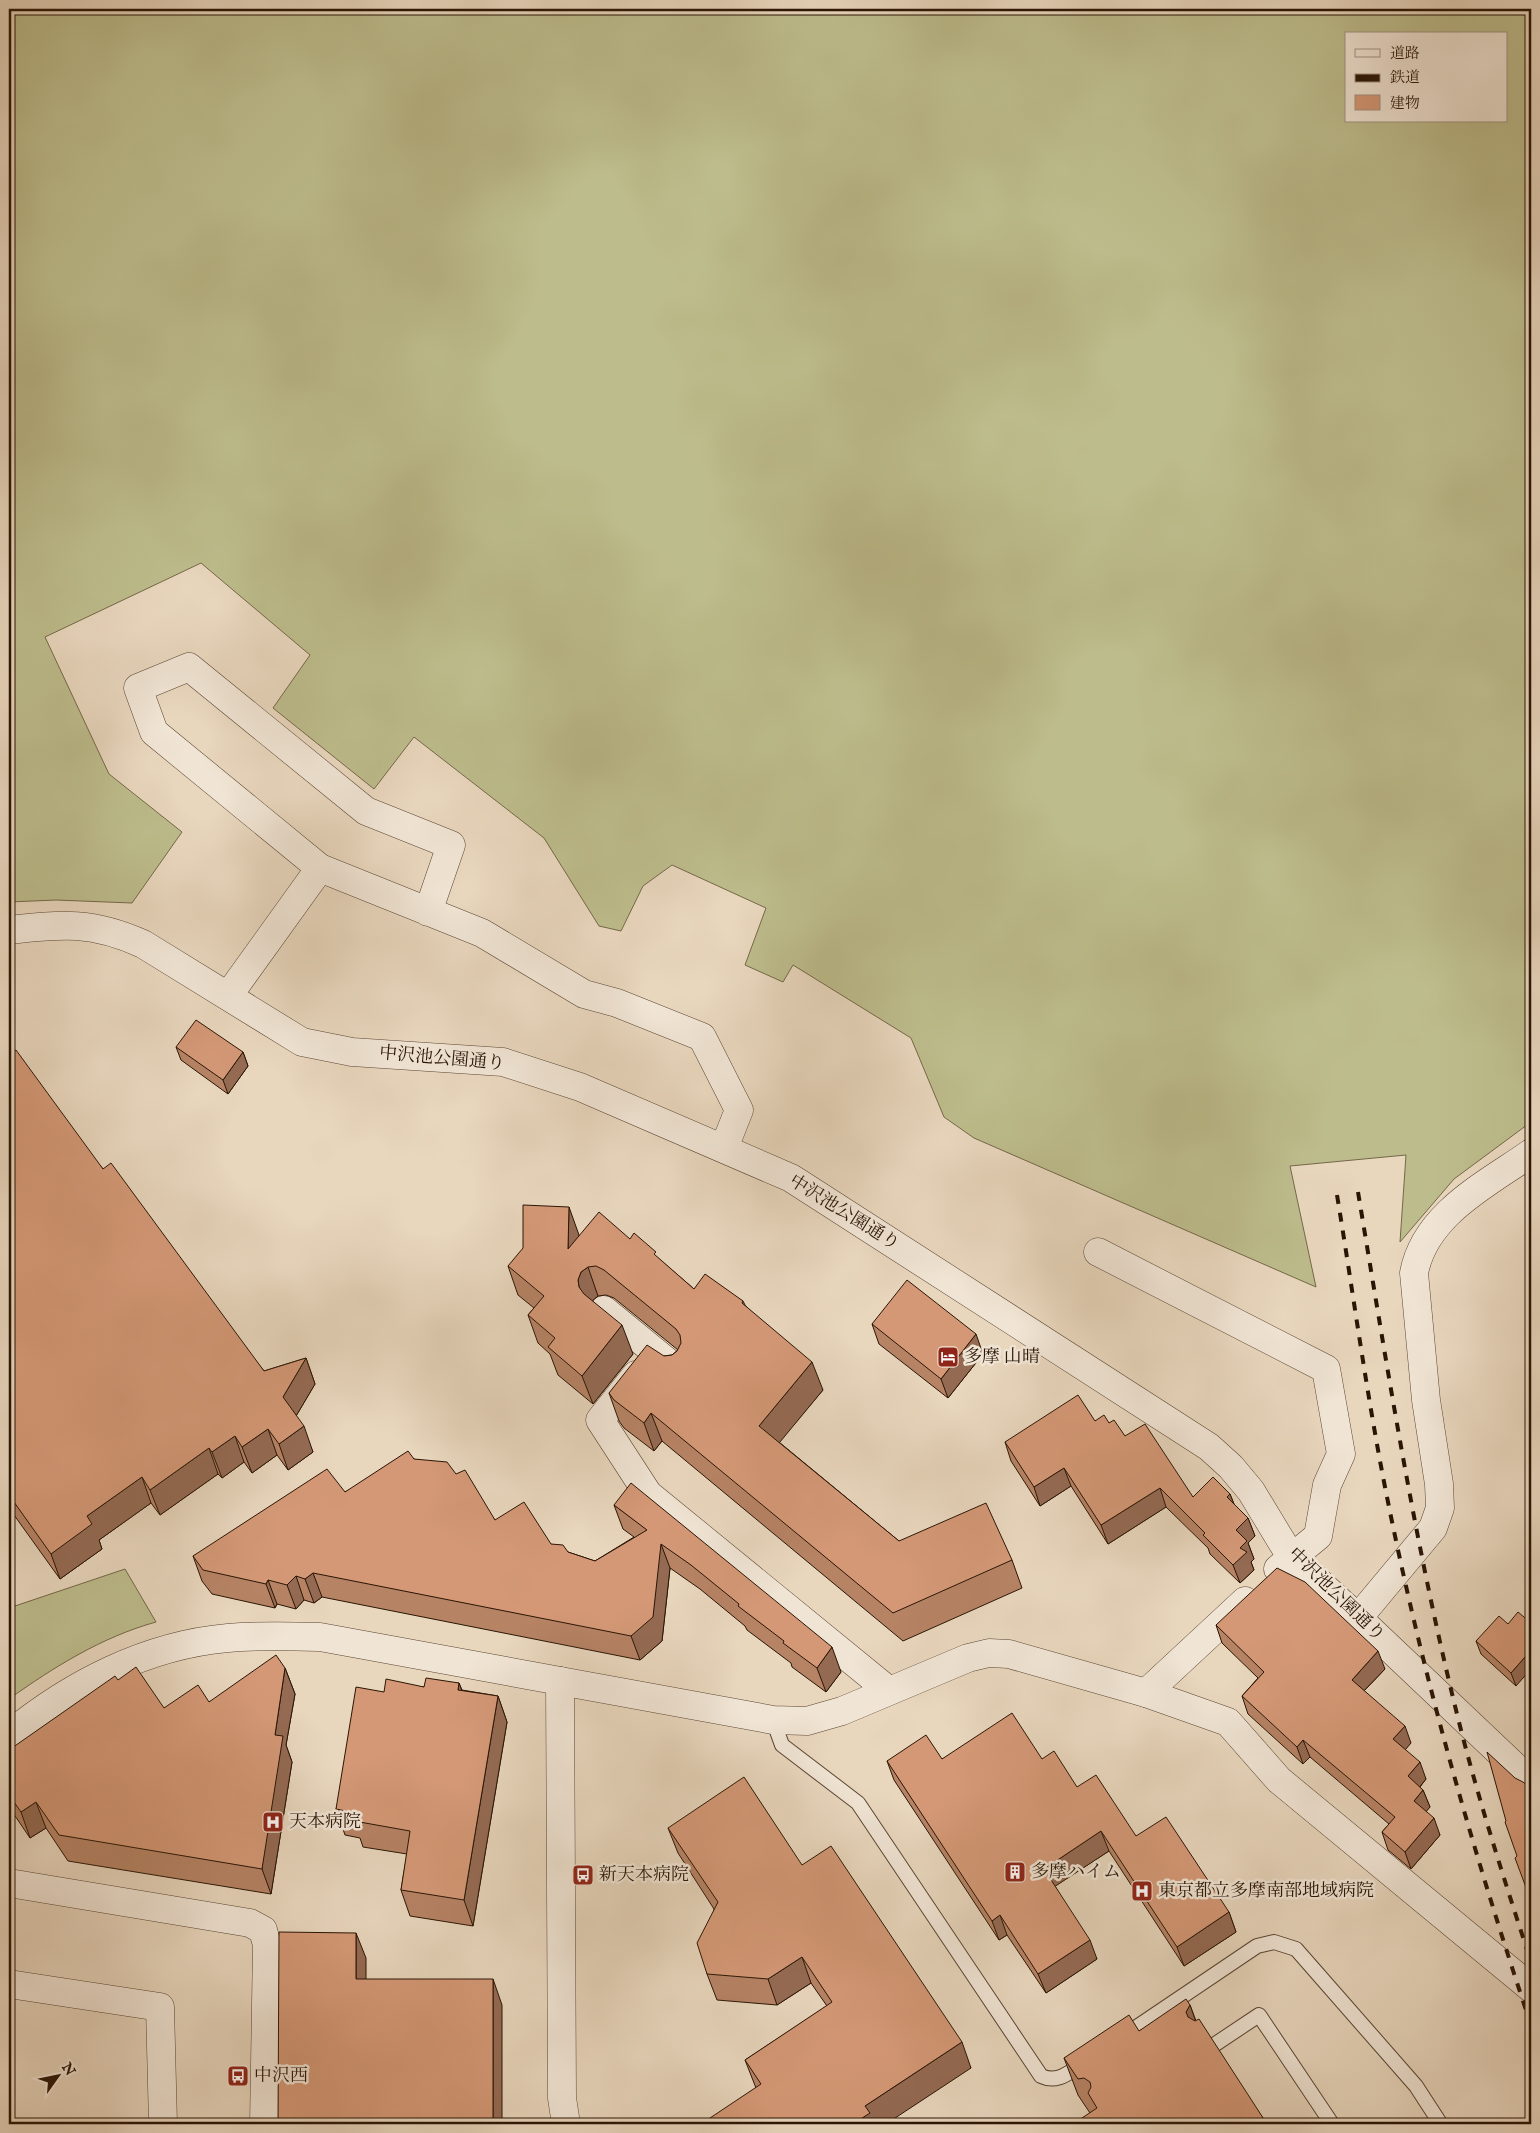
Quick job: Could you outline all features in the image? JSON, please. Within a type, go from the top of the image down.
[{"type":"street","points":[[428,912],[452,845],[366,810],[189,667],[138,688],[154,732],[320,868],[428,912],[482,933],[584,994],[617,1003],[702,1036],[739,1110],[724,1148]]},
{"type":"street","points":[[228,996],[320,868]]},
{"type":"street","name":"中沢池公園通り","points":[[9,930],[86,926],[118,933],[143,944],[302,1042],[352,1052],[503,1062],[580,1087],[791,1178],[1209,1447],[1231,1467],[1251,1491],[1291,1557],[1531,1782]]},
{"type":"street","points":[[1358,1618],[1433,1528],[1440,1508],[1439,1484],[1426,1400],[1414,1273],[1417,1259],[1428,1236],[1453,1208],[1531,1153]]},
{"type":"street","points":[[1098,1252],[1326,1369],[1341,1454],[1327,1485],[1318,1536],[1291,1557],[1146,1693]]},
{"type":"street","points":[[604,1310],[676,1369]]},
{"type":"street","points":[[655,1352],[600,1420],[648,1494],[888,1690]]},
{"type":"street","points":[[9,1735],[54,1700],[133,1661],[160,1650],[226,1638],[266,1636],[320,1638],[773,1720],[807,1721],[842,1711],[888,1690],[968,1658],[990,1653],[1008,1654],[1146,1693],[1228,1722],[1279,1780],[1531,1988]]},
{"type":"street","points":[[560,1681],[562,2098],[566,2124]]},
{"type":"street","points":[[9,1883],[250,1923],[263,1930],[267,1946],[264,2124]]},
{"type":"street","points":[[9,1984],[160,2008],[163,2124]]},
{"type":"lane","points":[[773,1720],[782,1745],[858,1803],[1041,2076],[1048,2080],[1059,2079],[1092,2057]]},
{"type":"lane","points":[[1108,2046],[1257,1946],[1274,1942],[1296,1949],[1416,2086],[1440,2124]]},
{"type":"lane","points":[[1208,2049],[1259,2015],[1332,2124]]},
{"type":"shaded area","points":[[9,9],[1531,9],[1531,1122],[1454,1179],[1400,1242],[1406,1155],[1290,1166],[1316,1287],[974,1138],[944,1117],[911,1038],[793,965],[783,982],[745,965],[766,908],[672,865],[643,886],[621,931],[599,926],[544,838],[414,737],[374,789],[273,708],[310,655],[201,563],[45,637],[109,774],[182,832],[132,903],[56,900],[9,902]]},
{"type":"shaded area","points":[[125,1569],[156,1622],[136,1628],[79,1654],[9,1699],[9,1608]]},
{"type":"building","points":[[196,1020],[243,1052],[223,1080],[176,1047]]},
{"type":"building","points":[[16,1050],[103,1169],[111,1163],[264,1371],[306,1358],[283,1397],[304,1426],[279,1444],[268,1429],[242,1447],[235,1436],[212,1452],[209,1448],[150,1490],[142,1477],[87,1516],[92,1524],[51,1554],[9,1495],[9,1055]]},
{"type":"building","points":[[523,1205],[569,1207],[568,1249],[599,1212],[630,1239],[634,1233],[656,1252],[654,1254],[694,1289],[705,1274],[743,1301],[742,1303],[812,1362],[759,1426],[899,1541],[986,1503],[1012,1560],[893,1613],[651,1413],[644,1423],[614,1400],[609,1393],[647,1345],[664,1356],[672,1355],[677,1351],[681,1343],[680,1335],[676,1329],[604,1270],[596,1266],[588,1267],[581,1272],[578,1280],[579,1287],[584,1294],[622,1325],[582,1376],[548,1347],[555,1338],[528,1315],[544,1296],[508,1266],[523,1248]]},
{"type":"building","points":[[907,1280],[976,1334],[941,1379],[872,1324]]},
{"type":"building","points":[[1078,1395],[1095,1421],[1104,1415],[1109,1423],[1114,1420],[1125,1436],[1145,1424],[1193,1497],[1213,1477],[1230,1494],[1227,1497],[1248,1518],[1236,1530],[1247,1541],[1240,1548],[1247,1552],[1233,1565],[1203,1535],[1205,1533],[1160,1488],[1101,1525],[1064,1468],[1034,1487],[1005,1442]]},
{"type":"building","points":[[408,1451],[414,1459],[447,1462],[456,1474],[465,1470],[495,1520],[524,1502],[551,1544],[563,1545],[568,1552],[595,1561],[647,1530],[614,1505],[631,1483],[832,1647],[817,1668],[783,1643],[784,1641],[738,1606],[739,1604],[691,1565],[661,1544],[653,1617],[631,1636],[313,1573],[305,1579],[296,1576],[287,1585],[268,1580],[266,1584],[203,1570],[193,1556],[327,1469],[345,1492]]},
{"type":"building","points":[[1277,1568],[1305,1582],[1378,1651],[1352,1680],[1405,1726],[1393,1739],[1420,1762],[1408,1776],[1423,1790],[1414,1801],[1434,1818],[1405,1852],[1382,1832],[1395,1817],[1303,1740],[1297,1747],[1242,1696],[1264,1672],[1216,1625]]},
{"type":"building","points":[[1518,1612],[1531,1623],[1531,1650],[1511,1673],[1476,1641],[1499,1616],[1508,1624]]},
{"type":"building","points":[[276,1655],[285,1668],[275,1735],[283,1736],[262,1869],[59,1835],[36,1802],[21,1812],[9,1795],[9,1762],[14,1759],[9,1750],[115,1676],[118,1680],[136,1667],[164,1708],[198,1685],[209,1702]]},
{"type":"building","points":[[426,1678],[459,1683],[458,1690],[498,1696],[464,1900],[401,1890],[410,1831],[354,1821],[355,1813],[336,1809],[356,1687],[384,1692],[386,1679],[424,1687]]},
{"type":"building","name":"多摩ハイム","points":[[1012,1713],[1042,1759],[1054,1751],[1077,1787],[1096,1775],[1136,1836],[1166,1817],[1229,1912],[1177,1947],[1101,1831],[1044,1869],[1090,1940],[1038,1974],[1000,1915],[992,1921],[887,1761],[926,1735],[942,1759]]},
{"type":"building","points":[[1487,1752],[1515,1778],[1529,1787],[1525,1791],[1531,1796],[1531,1901],[1515,1858],[1517,1856],[1505,1822]]},
{"type":"building","points":[[744,1777],[802,1865],[831,1846],[962,2042],[865,2106],[870,2113],[853,2124],[701,2124],[761,2084],[745,2060],[832,2002],[802,1957],[768,1979],[707,1974],[697,1943],[718,1902],[668,1828]]},
{"type":"building","points":[[1531,1911],[1531,1921],[1526,1916]]},
{"type":"building","points":[[279,1932],[356,1933],[356,1979],[493,1979],[493,2124],[278,2124]]},
{"type":"building","points":[[1186,1999],[1190,2005],[1186,2012],[1188,2017],[1195,2021],[1199,2019],[1267,2124],[1073,2124],[1097,2108],[1088,2093],[1091,2087],[1090,2082],[1084,2078],[1078,2079],[1064,2058],[1129,2015],[1139,2031]]},
{"type":"railway","points":[[1358,1192],[1380,1327],[1430,1597],[1461,1730],[1477,1788],[1531,1962]]},
{"type":"railway","points":[[1337,1195],[1378,1451],[1415,1624],[1431,1691],[1468,1826],[1531,2025]]},
{"type":"place","name":"多摩 山晴","points":[[948,1357]]},
{"type":"place","name":"天本病院","points":[[273,1822]]},
{"type":"place","name":"多摩ハイム","points":[[1015,1872]]},
{"type":"place","name":"新天本病院","points":[[583,1875]]},
{"type":"place","name":"東京都立多摩南部地域病院","points":[[1142,1891]]},
{"type":"place","name":"中沢西","points":[[238,2076]]}]
